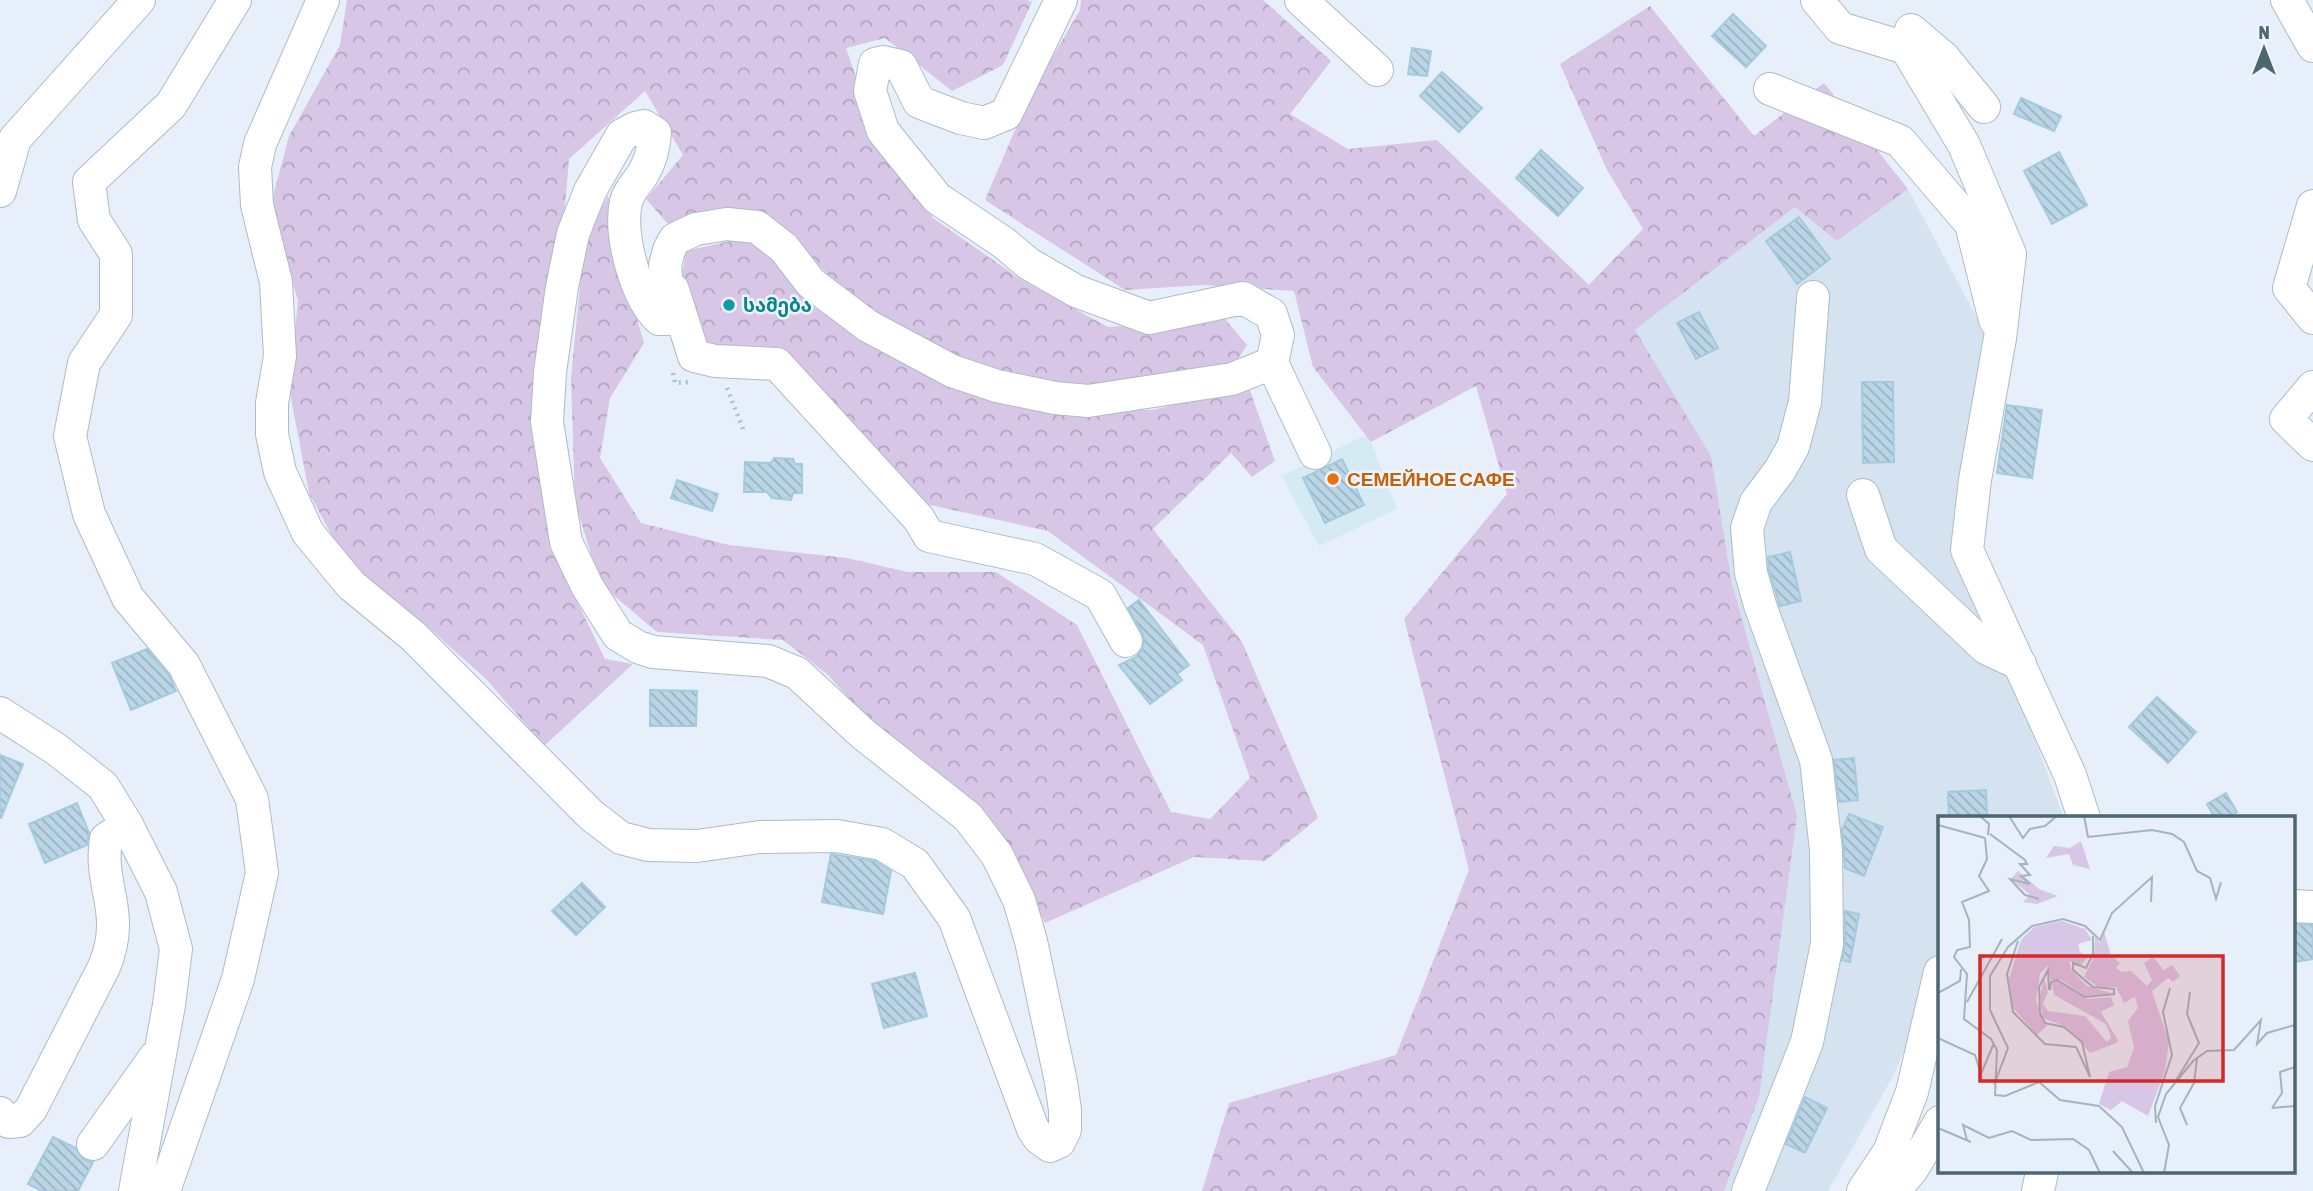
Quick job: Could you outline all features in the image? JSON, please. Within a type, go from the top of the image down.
[{"type":"street","points":[[0,191],[15,139],[139,0]]},
{"type":"street","points":[[164,1191],[238,979],[262,873],[252,799],[184,665],[128,598],[89,514],[70,436],[84,363],[116,315],[116,254],[94,220],[89,183],[171,104],[234,0]]},
{"type":"street","points":[[323,0],[260,144],[255,167],[257,205],[276,282],[280,356],[272,403],[272,434],[280,472],[308,533],[351,585],[413,636],[591,815],[621,838],[648,845],[697,846],[760,837],[837,836],[882,844],[915,864],[954,918],[1033,1129],[1049,1146],[1059,1142],[1065,1130],[1065,1110],[1062,1082],[1031,941],[1019,900],[997,855],[968,817],[863,734],[797,673],[768,661],[653,653],[638,647],[618,635],[587,586],[566,542],[547,422],[550,372],[562,287],[573,234],[590,191],[622,135],[643,127],[655,133],[654,147],[645,171],[626,200],[625,241],[640,287],[654,315],[663,320],[670,313],[665,265],[675,239],[695,229],[727,224],[757,227],[784,248],[811,283],[868,326],[952,371],[997,386],[1055,398],[1088,401],[1232,379],[1272,363]]},
{"type":"street","points":[[1061,0],[1006,114],[984,123],[961,118],[919,102],[901,66],[883,62],[875,64],[870,91],[883,131],[937,198],[1004,243],[1029,264],[1076,291],[1149,318],[1243,298],[1271,314],[1278,335],[1272,363],[1315,453]]},
{"type":"street","points":[[1301,0],[1377,70]]},
{"type":"street","points":[[1817,0],[1840,29],[1906,48],[1964,145],[2010,254],[2000,338],[1975,480],[1968,550],[2070,775],[2083,816]]},
{"type":"street","points":[[2287,0],[2313,46]]},
{"type":"street","points":[[1906,48],[1911,30],[1944,58],[1984,107]]},
{"type":"street","points":[[1770,89],[1900,141],[1970,225],[2000,338]]},
{"type":"street","points":[[2313,206],[2289,288],[2313,318]]},
{"type":"street","points":[[665,265],[694,356],[715,362],[777,364],[919,519],[929,536],[1034,559],[1100,595],[1126,641]]},
{"type":"street","points":[[1748,1191],[1807,1042],[1827,943],[1826,850],[1816,760],[1760,605],[1751,573],[1747,528],[1756,502],[1793,447],[1805,402],[1813,297]]},
{"type":"street","points":[[2313,387],[2286,419],[2313,445]]},
{"type":"street","points":[[1863,495],[1881,549],[1986,648],[2020,664]]},
{"type":"street","points":[[0,713],[56,749],[103,786],[127,825],[161,892],[176,949],[162,1048],[135,1191]]},
{"type":"street","points":[[0,741],[56,749]]},
{"type":"street","points":[[3,1124],[20,1121],[31,1109],[112,947],[114,915],[103,855],[106,839],[127,825]]},
{"type":"street","points":[[1863,1191],[1889,1152],[1912,1092],[1934,1020],[1938,988]]},
{"type":"street","points":[[93,1144],[162,1048]]},
{"type":"street","points":[[1894,1191],[1913,1168],[1938,1125]]},
{"type":"shaded area","points":[[1908,189],[1987,337],[1952,550],[1998,640],[2063,816],[1938,816],[1938,978],[1891,1080],[1828,1191],[1724,1191],[1759,1097],[1732,584],[1710,456],[1635,330],[1796,206],[1837,241]]},
{"type":"shaded area","points":[[1366,435],[1397,509],[1319,546],[1282,476]]},
{"type":"green space","points":[[347,0],[1027,0],[1032,2],[1003,65],[952,91],[885,38],[846,48],[876,135],[933,218],[1020,279],[1108,327],[1225,319],[1247,345],[1232,368],[1106,390],[998,375],[867,312],[773,222],[668,224],[646,199],[683,155],[645,91],[569,159],[563,229],[534,426],[554,554],[605,659],[633,664],[544,746],[487,680],[427,626],[344,558],[309,493],[289,388],[298,300],[269,211],[289,136],[340,45]]},
{"type":"green space","points":[[1081,0],[1263,0],[1331,61],[1290,114],[1348,149],[1437,140],[1589,285],[1643,229],[1607,170],[1560,64],[1650,6],[1754,136],[1824,83],[1908,189],[1837,241],[1795,207],[1635,330],[1711,456],[1732,584],[1797,816],[1759,1097],[1724,1191],[1202,1191],[1229,1103],[1396,1055],[1469,870],[1404,619],[1507,494],[1476,386],[1371,442],[1313,367],[1294,291],[1203,285],[1125,290],[985,200],[1029,97],[1080,10]]},
{"type":"green space","points":[[608,196],[619,259],[644,343],[610,398],[600,458],[641,523],[729,545],[847,558],[908,572],[996,572],[1077,625],[1171,812],[1210,819],[1250,778],[1203,645],[1048,531],[926,504],[775,376],[702,368],[679,294],[686,251],[743,238],[780,260],[808,303],[863,340],[918,360],[1021,408],[1153,410],[1248,385],[1275,461],[1252,477],[1231,453],[1153,529],[1242,642],[1318,818],[1265,861],[1194,857],[1045,923],[1005,849],[890,744],[828,675],[783,640],[657,632],[600,584],[575,502],[571,378],[585,234]]},
{"type":"building","points":[[1733,14],[1766,46],[1746,67],[1712,36]]},
{"type":"building","points":[[1412,48],[1431,51],[1427,76],[1408,74]]},
{"type":"building","points":[[1442,72],[1482,108],[1459,132],[1420,96]]},
{"type":"building","points":[[2021,98],[2061,116],[2054,131],[2014,114]]},
{"type":"building","points":[[1541,150],[1583,188],[1558,216],[1516,178]]},
{"type":"building","points":[[2059,152],[2087,205],[2052,224],[2024,171]]},
{"type":"building","points":[[1799,217],[1830,259],[1797,284],[1766,241]]},
{"type":"building","points":[[1699,312],[1718,348],[1696,359],[1677,323]]},
{"type":"building","points":[[1862,382],[1893,382],[1894,462],[1863,463]]},
{"type":"building","points":[[2007,405],[2042,410],[2032,478],[1997,473]]},
{"type":"building","points":[[774,458],[793,459],[795,464],[802,464],[802,493],[793,493],[791,500],[772,498],[767,492],[744,492],[745,462],[771,463]]},
{"type":"building","points":[[1342,459],[1364,505],[1325,523],[1303,478]]},
{"type":"building","points":[[677,480],[718,494],[712,511],[671,498]]},
{"type":"building","points":[[1790,552],[1801,601],[1780,606],[1769,570],[1768,557]]},
{"type":"building","points":[[1139,600],[1189,665],[1177,674],[1182,680],[1150,704],[1119,665],[1136,657],[1142,650],[1142,633],[1128,608]]},
{"type":"building","points":[[147,649],[169,675],[176,691],[131,710],[112,663]]},
{"type":"building","points":[[650,690],[697,691],[696,726],[650,726]]},
{"type":"building","points":[[2157,697],[2196,732],[2168,763],[2129,727]]},
{"type":"building","points":[[0,755],[23,764],[1,818],[0,818]]},
{"type":"building","points":[[1854,758],[1858,800],[1839,802],[1834,760]]},
{"type":"building","points":[[1986,790],[1987,816],[1949,816],[1948,792]]},
{"type":"building","points":[[2226,793],[2237,812],[2229,816],[2214,816],[2207,804]]},
{"type":"building","points":[[77,803],[89,833],[87,845],[45,863],[29,824]]},
{"type":"building","points":[[1849,814],[1883,827],[1864,876],[1845,868],[1842,830]]},
{"type":"building","points":[[831,854],[875,861],[891,871],[883,914],[822,902]]},
{"type":"building","points":[[582,883],[605,907],[576,935],[552,911]]},
{"type":"building","points":[[1845,911],[1859,914],[1850,962],[1842,960]]},
{"type":"building","points":[[2296,924],[2313,925],[2313,959],[2296,962]]},
{"type":"building","points":[[915,973],[927,1016],[884,1028],[872,984]]},
{"type":"building","points":[[1805,1097],[1827,1108],[1805,1153],[1786,1144]]},
{"type":"building","points":[[53,1137],[76,1148],[83,1159],[93,1162],[78,1191],[42,1191],[28,1184]]},
{"type":"place","name":"სამება","points":[[729,305]]},
{"type":"place","name":"СЕМЕЙНОЕ САФЕ","points":[[1333,479]]}]
